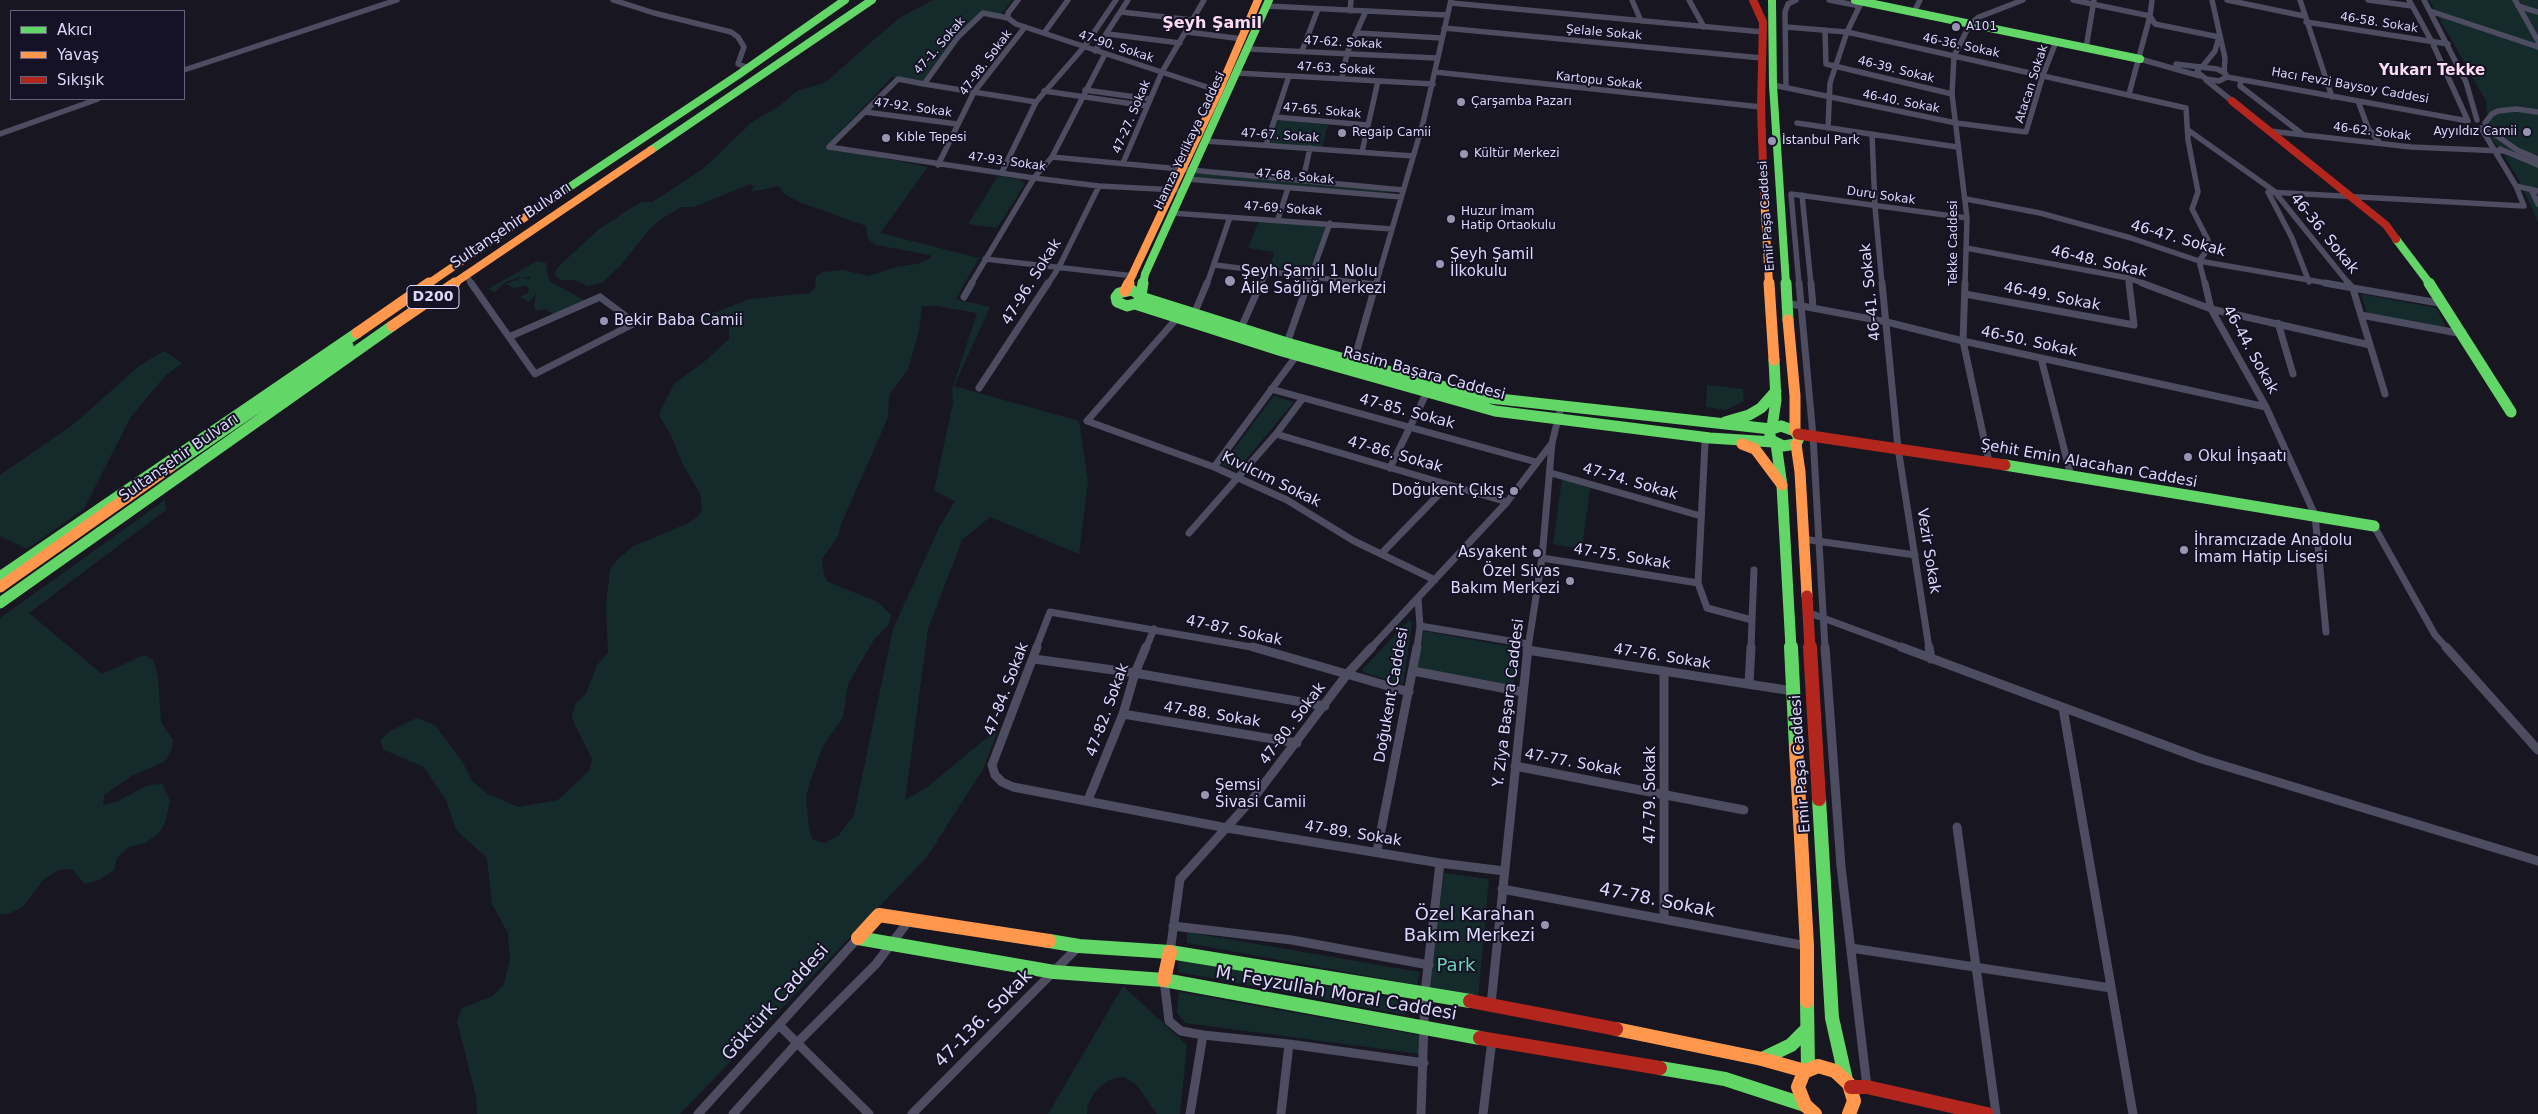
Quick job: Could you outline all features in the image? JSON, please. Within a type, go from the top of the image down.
[{"type":"main road","name":"Sultanşehir Bulvarı","points":[[0,577],[845,0]]},
{"type":"main road","name":"Sultanşehir Bulvarı","points":[[0,587],[196,448],[858,0]]},
{"type":"main road","name":"Sultanşehir Bulvarı","points":[[0,603],[465,274],[763,76],[872,0]]},
{"type":"main road","name":"Emir Paşa Caddesi","points":[[1753,0],[1761,15],[1761,107],[1776,391],[1771,428],[1768,433],[1774,443],[1782,486],[1807,946],[1809,1011],[1806,1070],[1800,1079],[1798,1087],[1809,1110]]},
{"type":"main road","name":"Emir Paşa Caddesi","points":[[1773,1],[1773,85],[1786,303],[1800,472],[1832,1018],[1854,1101],[1849,1114]]},
{"type":"main road","name":"Hamza Yerlikaya Caddesi","points":[[1187,173],[1219,91],[1246,44],[1265,2]]},
{"type":"main road","points":[[1862,2],[1918,5],[1970,24]]},
{"type":"main road","points":[[1862,2],[2140,58]]},
{"type":"main road","name":"Hamza Yerlikaya Caddesi","points":[[1178,190],[1172,213],[1145,274],[1139,299],[1125,306],[1117,302],[1117,296],[1125,290],[1134,276],[1178,190],[1205,141],[1237,73],[1246,44]]},
{"type":"main road","points":[[2232,101],[2355,198],[2386,225],[2444,304],[2511,412]]},
{"type":"main road","name":"Rasim Başara Caddesi","points":[[1139,299],[1178,317],[1297,355],[1353,366],[1481,397],[1716,424],[1771,428],[1786,426],[1796,436],[1788,446],[1774,443],[1707,438],[1495,411],[1427,392],[1353,366],[1287,343],[1240,328],[1139,299]]},
{"type":"main road","points":[[1716,424],[1749,415],[1761,408],[1776,391]]},
{"type":"main road","name":"Şehit Emin Alacahan Caddesi","points":[[1796,436],[1813,436],[1989,462],[2374,526]]},
{"type":"main road","points":[[1707,438],[1737,442],[1755,449],[1782,486]]},
{"type":"main road","name":"M. Feyzullah Moral Caddesi","points":[[879,915],[1079,946],[1170,952],[1426,992],[1806,1070],[1818,1066],[1827,1067],[1835,1071],[1849,1084]]},
{"type":"main road","name":"Göktürk Caddesi","points":[[858,938],[879,915]]},
{"type":"main road","name":"M. Feyzullah Moral Caddesi","points":[[858,938],[1054,972],[1164,980],[1426,1029],[1725,1079],[1809,1110]]},
{"type":"main road","points":[[1164,980],[1170,952]]},
{"type":"main road","points":[[1762,1060],[1791,1046],[1807,1029]]},
{"type":"main road","points":[[1849,1084],[1988,1114]]},
{"type":"street","points":[[185,70],[397,0]]},
{"type":"street","points":[[614,0],[654,13],[730,32],[738,37],[744,47],[738,64],[748,68]]},
{"type":"street","points":[[1008,18],[1008,13],[1018,0]]},
{"type":"street","points":[[1044,33],[1068,0]]},
{"type":"street","points":[[1002,172],[1036,102],[1084,47],[1116,0]]},
{"type":"street","points":[[1095,51],[1108,34],[1128,0]]},
{"type":"street","name":"47-27. Sokak","points":[[1123,163],[1162,72],[1204,0]]},
{"type":"street","points":[[1350,10],[1351,0]]},
{"type":"street","points":[[1632,0],[1641,21]]},
{"type":"street","points":[[1689,0],[1704,27]]},
{"type":"street","points":[[1786,87],[1786,6],[1796,0]]},
{"type":"street","points":[[1828,128],[1830,84],[1835,65],[1846,32],[1862,2],[1830,0]]},
{"type":"street","points":[[1970,24],[1979,17],[2012,2],[2023,0]]},
{"type":"street","points":[[2073,0],[2094,2],[2150,16],[2155,24],[2219,37]]},
{"type":"street","points":[[2152,0],[2140,58],[2129,94],[2186,108],[2198,192],[2192,209],[2208,240],[2205,253],[2199,261]]},
{"type":"street","points":[[2212,0],[2225,58],[2225,77],[2232,101]]},
{"type":"street","name":"46-58. Sokak","points":[[2227,0],[2305,19],[2448,44]]},
{"type":"street","points":[[2300,0],[2332,97]]},
{"type":"street","points":[[2368,0],[2412,6]]},
{"type":"street","points":[[2408,0],[2432,42],[2468,121],[2472,126],[2484,126]]},
{"type":"street","points":[[2424,0],[2466,82],[2477,120],[2517,150],[2538,159]]},
{"type":"street","points":[[2515,0],[2538,40]]},
{"type":"street","points":[[1353,366],[1433,84],[1436,58],[1451,1],[1762,32]]},
{"type":"street","points":[[1265,2],[1318,9],[1447,15]]},
{"type":"street","points":[[2086,48],[2094,2]]},
{"type":"street","points":[[2518,6],[2538,12]]},
{"type":"street","points":[[1302,51],[1318,9]]},
{"type":"street","points":[[1342,78],[1347,52],[1358,33],[1366,11]]},
{"type":"street","points":[[2430,11],[2538,47]]},
{"type":"street","name":"47-1. Sokak","points":[[829,147],[898,80],[924,84],[958,37],[983,12],[1008,18]]},
{"type":"street","points":[[1121,12],[1192,20]]},
{"type":"street","name":"47-90. Sokak","points":[[1008,18],[1026,27],[1095,51],[1219,91]]},
{"type":"street","name":"Tekke Caddesi","points":[[1970,24],[1954,56],[1952,94],[1957,148],[1966,199],[1967,218],[1963,341],[1989,462]]},
{"type":"street","points":[[2528,24],[2538,28]]},
{"type":"street","name":"47-98. Sokak","points":[[938,165],[974,92],[1026,27]]},
{"type":"street","name":"46-36. Sokak","points":[[1786,27],[1846,32],[2129,94]]},
{"type":"street","name":"Şelale Sokak","points":[[1444,28],[1762,58]]},
{"type":"street","points":[[1825,30],[1825,62],[1835,65]]},
{"type":"street","name":"47-62. Sokak","points":[[1187,32],[1246,44],[1302,51],[1436,58]]},
{"type":"street","points":[[1358,33],[1441,38]]},
{"type":"street","points":[[1108,34],[1180,43]]},
{"type":"street","points":[[2219,37],[2215,51],[2197,71],[2232,101]]},
{"type":"street","name":"Atacan Sokak","points":[[2026,132],[2043,75],[2056,42]]},
{"type":"street","points":[[964,297],[1034,178],[1052,157],[1105,54]]},
{"type":"street","points":[[2140,58],[2214,68],[2225,77]]},
{"type":"street","points":[[2140,58],[2202,77],[2225,77]]},
{"type":"street","name":"46-39. Sokak","points":[[1835,65],[1952,94]]},
{"type":"street","name":"Kartopu Sokak","points":[[1435,72],[1761,107]]},
{"type":"street","name":"47-63. Sokak","points":[[1237,73],[1433,84]]},
{"type":"street","points":[[1266,145],[1289,76]]},
{"type":"street","name":"Hacı Fevzi Baysoy Caddesi","points":[[2225,77],[2468,121]]},
{"type":"street","points":[[2241,80],[2240,86],[2302,134]]},
{"type":"street","points":[[2450,80],[2466,82]]},
{"type":"street","points":[[1362,152],[1378,81]]},
{"type":"street","points":[[924,84],[1036,102]]},
{"type":"street","name":"46-40. Sokak","points":[[1773,85],[1830,99],[1956,124],[2026,132]]},
{"type":"street","points":[[2454,87],[2468,89]]},
{"type":"street","points":[[1044,91],[1150,99]]},
{"type":"street","points":[[1083,94],[1147,106]]},
{"type":"street","points":[[0,134],[95,100]]},
{"type":"street","points":[[2358,101],[2368,128],[2380,143]]},
{"type":"street","points":[[2484,126],[2492,114],[2498,111],[2516,109],[2538,112]]},
{"type":"street","name":"47-92. Sokak","points":[[865,112],[957,124]]},
{"type":"street","name":"47-65. Sokak","points":[[1275,117],[1367,125]]},
{"type":"street","points":[[2468,121],[2477,120]]},
{"type":"street","points":[[1797,124],[1957,148]]},
{"type":"street","points":[[2309,282],[2292,238],[2268,192],[2524,206],[2516,186],[2489,143],[2484,126]]},
{"type":"street","name":"46-36. Sokak","points":[[2188,130],[2274,191],[2352,289],[2385,394]]},
{"type":"street","name":"46-62. Sokak","points":[[2269,130],[2411,147],[2503,151]]},
{"type":"street","name":"46-41. Sokak","points":[[1872,134],[1875,207],[1898,448]]},
{"type":"street","name":"47-67. Sokak","points":[[1205,141],[1413,156]]},
{"type":"street","points":[[2489,143],[2503,151],[2538,165]]},
{"type":"street","name":"47-93. Sokak","points":[[829,147],[938,165],[1002,172],[1034,178],[1099,186],[1178,190]]},
{"type":"street","points":[[1303,180],[1310,148]]},
{"type":"street","points":[[1052,157],[1123,163],[1187,173]]},
{"type":"street","name":"47-68. Sokak","points":[[1187,173],[1303,180],[1403,190]]},
{"type":"street","name":"47-68. Sokak","points":[[1187,173],[1288,188],[1401,197]]},
{"type":"street","name":"47-96. Sokak","points":[[979,388],[1059,267],[1099,186]]},
{"type":"street","points":[[2516,186],[2538,191]]},
{"type":"street","points":[[1278,220],[1288,188]]},
{"type":"street","points":[[2531,189],[2538,204]]},
{"type":"street","name":"Duru Sokak","points":[[1802,306],[1791,194],[1875,207],[1967,218]]},
{"type":"street","points":[[1802,195],[1813,308]]},
{"type":"street","name":"46-47. Sokak","points":[[1966,199],[2040,213],[2131,238],[2199,261],[2309,282],[2444,304]]},
{"type":"street","name":"47-69. Sokak","points":[[1172,213],[1392,229]]},
{"type":"street","points":[[1194,314],[1215,264],[1230,217]]},
{"type":"street","points":[[1287,343],[1330,223]]},
{"type":"street","name":"46-48. Sokak","points":[[1966,248],[2128,278],[2211,308],[2370,344]]},
{"type":"street","points":[[985,259],[1134,276]]},
{"type":"street","name":"46-44. Sokak","points":[[2199,261],[2211,308],[2266,407],[2315,515],[2326,632]]},
{"type":"street","points":[[1215,264],[1375,285]]},
{"type":"street","points":[[1240,328],[1267,271]]},
{"type":"street","points":[[465,274],[509,337],[535,374],[635,323],[600,297],[509,337]]},
{"type":"street","name":"46-49. Sokak","points":[[1965,294],[2134,325],[2128,278]]},
{"type":"street","name":"46-50. Sokak","points":[[1786,303],[1887,322],[1963,341],[2266,407]]},
{"type":"street","points":[[1802,306],[1813,436],[1823,619],[1841,866],[1867,1087]]},
{"type":"street","points":[[2361,315],[2462,334]]},
{"type":"street","name":"Kıvılcım Sokak","points":[[1178,317],[1087,421],[1214,467],[1287,500],[1354,540],[1435,580]]},
{"type":"street","points":[[2278,324],[2293,374]]},
{"type":"street","points":[[1214,467],[1297,355]]},
{"type":"street","points":[[2041,358],[2071,476]]},
{"type":"street","name":"47-85. Sokak","points":[[1271,389],[1536,462]]},
{"type":"street","points":[[1390,468],[1427,392]]},
{"type":"street","points":[[1189,532],[1276,434],[1303,398]]},
{"type":"street","name":"Y. Ziya Başara Caddesi","points":[[1491,1004],[1528,647],[1542,558],[1551,473],[1552,443],[1561,407]]},
{"type":"street","name":"47-86. Sokak","points":[[1276,434],[1507,502]]},
{"type":"street","points":[[1707,438],[1705,443],[1698,583],[1707,608],[1752,620]]},
{"type":"street","points":[[1418,599],[1507,502],[1552,443]]},
{"type":"street","name":"Vezir Sokak","points":[[1898,448],[1932,659]]},
{"type":"street","name":"47-74. Sokak","points":[[1551,473],[1701,516]]},
{"type":"street","points":[[1382,554],[1448,485]]},
{"type":"street","points":[[2374,526],[2435,635],[2538,750]]},
{"type":"street","points":[[1803,539],[1915,555]]},
{"type":"street","name":"47-75. Sokak","points":[[1542,558],[1698,583]]},
{"type":"street","points":[[1749,684],[1754,570]]},
{"type":"street","name":"Doğukent Caddesi","points":[[1378,851],[1413,671],[1420,626],[1418,599]]},
{"type":"street","name":"47-80. Sokak","points":[[1170,952],[1180,879],[1255,796],[1325,706],[1348,673],[1418,599]]},
{"type":"street","name":"47-87. Sokak","points":[[1050,612],[1246,645],[1409,692]]},
{"type":"street","name":"47-84. Sokak","points":[[995,775],[992,765],[1034,659],[1050,612]]},
{"type":"street","points":[[1807,612],[2202,759],[2538,861]]},
{"type":"street","name":"47-76. Sokak","points":[[1420,626],[1528,647],[1793,692]]},
{"type":"street","name":"47-82. Sokak","points":[[1088,800],[1123,714],[1135,673],[1154,629]]},
{"type":"street","points":[[1034,659],[1135,673],[1325,706]]},
{"type":"street","points":[[1413,671],[1523,692]]},
{"type":"street","name":"47-79. Sokak","points":[[1664,671],[1664,919]]},
{"type":"street","points":[[2063,708],[2133,1114]]},
{"type":"street","name":"47-88. Sokak","points":[[1123,714],[1297,743]]},
{"type":"street","name":"47-77. Sokak","points":[[1515,766],[1744,810]]},
{"type":"street","name":"47-89. Sokak","points":[[995,775],[1002,782],[1013,787],[1227,828],[1378,851],[1440,863],[1504,871]]},
{"type":"street","points":[[1956,827],[1996,1114]]},
{"type":"street","points":[[1420,1114],[1426,1029],[1426,992],[1440,863]]},
{"type":"street","name":"47-78. Sokak","points":[[1502,888],[1807,946]]},
{"type":"street","points":[[732,1114],[797,1043],[876,964],[910,919]]},
{"type":"street","points":[[1173,926],[1292,940],[1429,965]]},
{"type":"street","name":"Göktürk Caddesi","points":[[698,1114],[858,938]]},
{"type":"street","name":"47-136. Sokak","points":[[912,1114],[1079,946]]},
{"type":"street","points":[[1851,948],[2111,988]]},
{"type":"street","points":[[1164,980],[1169,1021],[1181,1031],[1424,1063]]},
{"type":"street","points":[[779,1026],[869,1114]]},
{"type":"street","points":[[1190,1114],[1204,1035]]},
{"type":"street","points":[[1483,1114],[1492,1040]]},
{"type":"street","points":[[1281,1114],[1289,1044]]},
{"type":"green space","points":[[933,0],[1012,0],[1001,15],[983,11],[923,81],[892,77],[826,147],[928,167],[880,233],[979,258],[956,299],[990,307],[954,386],[1079,421],[1088,482],[1079,554],[990,517],[962,540],[928,629],[905,800],[927,787],[999,728],[983,769],[927,857],[680,1114],[477,1114],[476,1097],[457,1021],[462,1008],[493,996],[504,984],[510,959],[508,933],[492,904],[487,858],[456,830],[446,800],[424,767],[384,750],[380,741],[390,731],[417,718],[435,725],[463,763],[472,781],[488,794],[518,807],[558,800],[590,770],[592,759],[574,723],[572,714],[576,703],[586,694],[597,665],[608,653],[606,606],[610,570],[616,561],[632,547],[688,523],[698,517],[702,508],[700,493],[684,467],[671,435],[660,417],[660,411],[675,383],[705,361],[729,339],[729,327],[701,325],[697,320],[749,299],[810,293],[815,288],[816,276],[823,272],[843,270],[869,276],[896,267],[917,264],[931,258],[930,255],[876,245],[868,239],[866,226],[799,202],[783,193],[779,186],[751,192],[754,186],[750,184],[694,207],[681,207],[661,219],[649,230],[621,265],[602,283],[588,286],[574,280],[560,280],[554,275],[558,267],[598,230],[642,202],[652,202],[705,167],[752,122],[778,107],[797,91],[828,80],[899,18]],"holes":[[[922,306],[937,306],[977,313],[952,389],[953,403],[934,491],[955,501],[939,528],[893,629],[854,815],[839,835],[825,843],[813,840],[809,830],[806,796],[809,785],[822,748],[843,717],[848,684],[873,641],[889,624],[891,615],[878,602],[828,582],[824,575],[822,559],[839,535],[840,527],[888,417],[889,395],[908,369],[919,331]]]},
{"type":"green space","points":[[2429,0],[2538,0],[2538,222],[2520,182],[2503,153],[2489,136],[2486,101]]},
{"type":"green space","points":[[1277,119],[1328,125],[1322,148],[1270,143]]},
{"type":"green space","points":[[1194,173],[1387,190],[1387,193],[1193,177]]},
{"type":"green space","points":[[998,176],[1019,179],[1025,184],[997,228],[968,224]]},
{"type":"green space","points":[[1259,221],[1322,225],[1326,228],[1309,270],[1304,272],[1270,267],[1274,252],[1248,248]]},
{"type":"green space","points":[[537,261],[546,263],[549,281],[586,301],[555,316],[546,309],[537,311],[534,306],[536,294],[529,302],[520,297],[528,293],[529,288],[524,286],[514,288],[506,284],[521,278],[530,279],[530,277],[516,278],[504,283],[495,292],[488,289]]},
{"type":"green space","points":[[2361,294],[2437,308],[2446,328],[2367,313]]},
{"type":"green space","points":[[164,351],[182,363],[165,376],[130,418],[84,509],[27,549],[0,536],[0,475],[74,424],[139,366]]},
{"type":"green space","points":[[1707,385],[1743,389],[1744,401],[1726,410],[1706,407]]},
{"type":"green space","points":[[1274,396],[1294,402],[1237,470],[1222,465]]},
{"type":"green space","points":[[1562,479],[1590,488],[1582,549],[1553,544]]},
{"type":"green space","points":[[165,500],[166,510],[29,613],[102,674],[144,655],[153,660],[158,676],[161,722],[173,740],[171,750],[165,761],[132,776],[104,795],[103,805],[118,801],[148,785],[162,784],[170,801],[165,823],[158,834],[145,843],[129,847],[117,858],[114,870],[99,880],[85,884],[72,869],[57,871],[43,880],[24,906],[9,914],[0,914],[0,618]]},
{"type":"green space","points":[[1409,620],[1412,623],[1403,684],[1365,673],[1362,670]]},
{"type":"green space","points":[[1424,631],[1517,648],[1513,686],[1416,668]]},
{"type":"green space","name":"Park","points":[[1444,873],[1489,879],[1478,999],[1428,990]]},
{"type":"green space","points":[[1187,932],[1420,972],[1417,985],[1187,943]]},
{"type":"green space","points":[[1179,957],[1409,1002],[1406,1015],[1178,972]]},
{"type":"green space","points":[[1123,986],[1187,1045],[1180,1114],[1157,1114],[1136,1084],[1124,1077],[1109,1080],[1096,1090],[1088,1104],[1087,1114],[1048,1114]]},
{"type":"green space","points":[[1179,992],[1419,1035],[1420,1054],[1185,1023],[1177,1013]]},
{"type":"traffic: fast","points":[[559,194],[738,75],[845,0]]},
{"type":"traffic: fast","points":[[651,150],[872,0]]},
{"type":"traffic: fast","points":[[1141,296],[1145,274],[1269,0]]},
{"type":"traffic: fast","points":[[1772,0],[1773,85],[1788,320]]},
{"type":"traffic: fast","points":[[1855,0],[2140,59]]},
{"type":"traffic: fast","points":[[2396,239],[2444,304],[2511,412]]},
{"type":"traffic: fast","points":[[1132,290],[1141,296],[1138,303],[1127,306],[1117,302],[1116,297],[1119,293],[1132,290]]},
{"type":"traffic: fast","points":[[1141,297],[1287,343],[1481,397],[1771,429]]},
{"type":"traffic: fast","points":[[1135,304],[1282,351],[1495,411],[1710,438],[1773,442]]},
{"type":"traffic: fast","points":[[0,603],[392,326]]},
{"type":"traffic: fast","points":[[0,577],[357,333]]},
{"type":"traffic: fast","points":[[170,467],[348,346]]},
{"type":"traffic: fast","points":[[1772,427],[1776,400],[1774,360]]},
{"type":"traffic: fast","points":[[1725,422],[1749,415],[1761,408],[1776,391]]},
{"type":"traffic: fast","points":[[1781,426],[1795,431],[1799,438],[1796,444],[1783,446],[1771,440],[1769,430],[1781,426]]},
{"type":"traffic: fast","points":[[1776,444],[1782,486],[1796,748]]},
{"type":"traffic: fast","points":[[2005,465],[2374,526]]},
{"type":"traffic: fast","points":[[1819,799],[1832,1018],[1846,1080]]},
{"type":"traffic: fast","points":[[858,938],[1054,972],[1164,980],[1480,1038]]},
{"type":"traffic: fast","points":[[1049,941],[1079,946],[1170,952],[1470,1001]]},
{"type":"traffic: fast","points":[[1807,1001],[1808,1069]]},
{"type":"traffic: fast","points":[[1762,1059],[1791,1045],[1807,1029]]},
{"type":"traffic: fast","points":[[1660,1068],[1725,1079],[1805,1105]]},
{"type":"traffic: slow","points":[[1125,291],[1219,91],[1258,0]]},
{"type":"traffic: slow","points":[[392,326],[651,150]]},
{"type":"traffic: slow","points":[[357,333],[559,194]]},
{"type":"traffic: slow","points":[[1764,195],[1774,360]]},
{"type":"traffic: slow","points":[[1788,320],[1795,396],[1795,431]]},
{"type":"traffic: slow","points":[[1742,444],[1755,449],[1782,485]]},
{"type":"traffic: slow","points":[[1796,444],[1800,472],[1807,596]]},
{"type":"traffic: slow","points":[[0,587],[170,467]]},
{"type":"traffic: slow","points":[[1796,748],[1807,946],[1807,1001]]},
{"type":"traffic: slow","points":[[858,938],[879,915],[1049,941]]},
{"type":"traffic: slow","points":[[1164,980],[1170,952]]},
{"type":"traffic: slow","points":[[1616,1029],[1762,1059],[1805,1071]]},
{"type":"traffic: slow","points":[[1815,1114],[1805,1105],[1798,1087],[1804,1072],[1818,1066],[1835,1071],[1849,1084],[1854,1101],[1849,1114]]},
{"type":"traffic: jam","points":[[1753,0],[1763,22],[1761,107],[1764,195]]},
{"type":"traffic: jam","points":[[2232,101],[2386,225],[2396,239]]},
{"type":"traffic: jam","points":[[1798,434],[2005,465]]},
{"type":"traffic: jam","points":[[1807,596],[1819,799]]},
{"type":"traffic: jam","points":[[1470,1001],[1616,1029]]},
{"type":"traffic: jam","points":[[1480,1038],[1660,1068]]},
{"type":"traffic: jam","points":[[1851,1087],[1867,1087],[1987,1114]]},
{"type":"place","name":"A101","points":[[1956,27]]},
{"type":"place","name":"Çarşamba Pazarı","points":[[1461,102]]},
{"type":"place","name":"Ayyıldız Camii","points":[[2527,132]]},
{"type":"place","name":"Regaip Camii","points":[[1342,133]]},
{"type":"place","name":"Kıble Tepesi","points":[[886,138]]},
{"type":"place","name":"İstanbul Park","points":[[1772,141]]},
{"type":"place","name":"Kültür Merkezi","points":[[1464,154]]},
{"type":"place","name":"Huzur İmam Hatip Ortaokulu","points":[[1451,219]]},
{"type":"place","name":"Şeyh Şamil İlkokulu","points":[[1440,264]]},
{"type":"place","name":"Şeyh Şamil 1 Nolu Aile Sağlığı Merkezi","points":[[1230,281]]},
{"type":"place","name":"Bekir Baba Camii","points":[[604,321]]},
{"type":"place","name":"Okul İnşaatı","points":[[2188,457]]},
{"type":"place","name":"Doğukent Çıkış","points":[[1514,491]]},
{"type":"place","name":"İhramcızade Anadolu İmam Hatip Lisesi","points":[[2184,550]]},
{"type":"place","name":"Asyakent","points":[[1537,553]]},
{"type":"place","name":"Özel Sivas Bakım Merkezi","points":[[1570,581]]},
{"type":"place","name":"Şemsi Sivasi Camii","points":[[1205,795]]},
{"type":"place","name":"Özel Karahan Bakım Merkezi","points":[[1545,925]]},
{"type":"district","name":"Şeyh Şamil","points":[[1212,24]]},
{"type":"district","name":"Yukarı Tekke","points":[[2432,71]]}]
